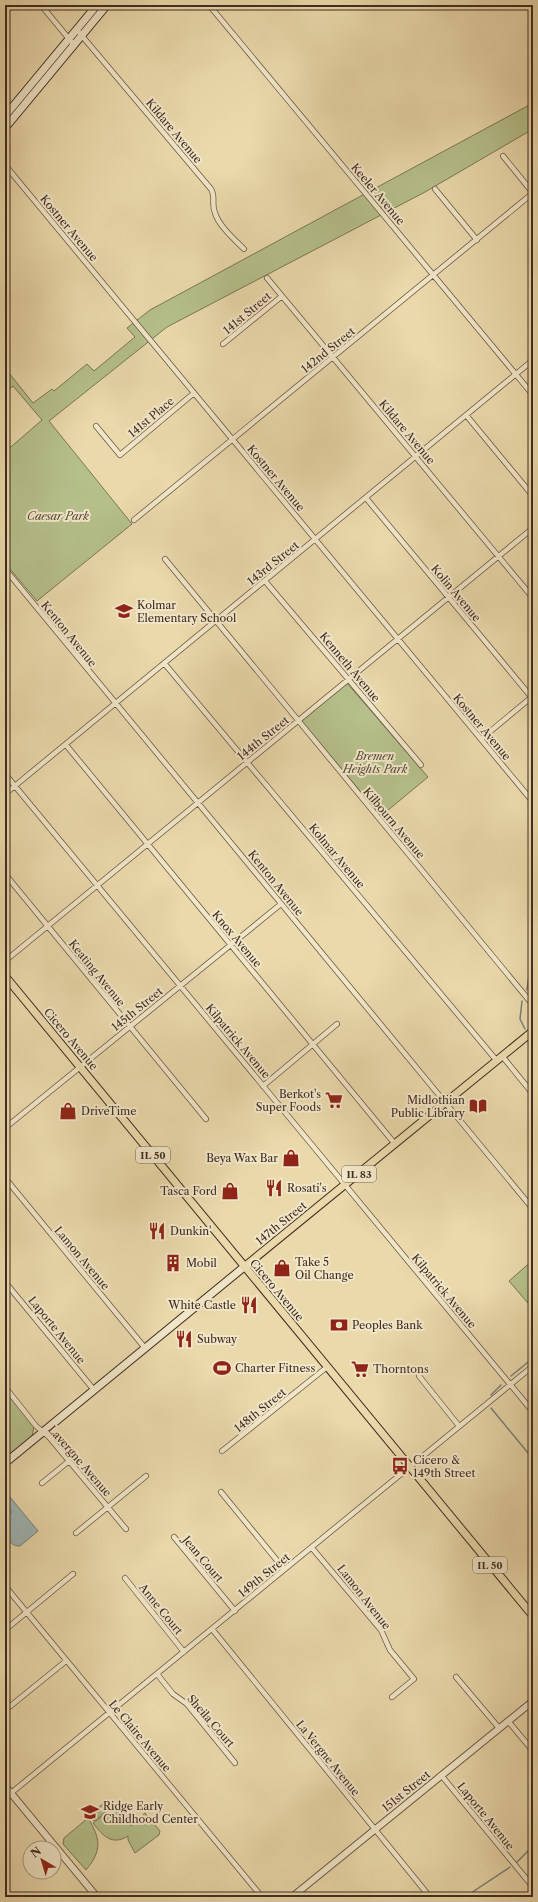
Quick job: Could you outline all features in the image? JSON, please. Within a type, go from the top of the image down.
[{"type":"main road","points":[[5,128],[79,32],[97,5]]},
{"type":"main road","points":[[79,32],[107,5]]},
{"type":"main road","points":[[5,116],[71,42]]},
{"type":"main road","name":"Cicero Avenue","points":[[5,976],[533,1616]]},
{"type":"main road","name":"147th Street","points":[[5,1463],[533,1031]]},
{"type":"street","points":[[41,5],[71,42]]},
{"type":"street","name":"Keeler Avenue","points":[[209,5],[533,395]]},
{"type":"street","name":"Kildare Avenue","points":[[79,32],[211,189],[214,194],[213,207],[215,214],[244,250]]},
{"type":"street","points":[[503,156],[533,193]]},
{"type":"street","name":"Kostner Avenue","points":[[5,165],[533,802]]},
{"type":"street","points":[[435,189],[477,240]]},
{"type":"street","name":"142nd Street","points":[[134,520],[533,193]]},
{"type":"street","name":"Kildare Avenue","points":[[267,278],[533,598]]},
{"type":"street","name":"141st Street","points":[[223,344],[282,296]]},
{"type":"street","name":"143rd Street","points":[[5,794],[533,360]]},
{"type":"street","name":"141st Place","points":[[96,426],[120,455],[194,393]]},
{"type":"street","points":[[466,415],[533,496]]},
{"type":"street","name":"Kolin Avenue","points":[[366,498],[532,698]]},
{"type":"street","name":"144th Street","points":[[5,961],[533,528]]},
{"type":"street","name":"Kilbourn Avenue","points":[[165,559],[533,1005]]},
{"type":"street","name":"Kenton Avenue","points":[[5,569],[533,1208]]},
{"type":"street","name":"Kenneth Avenue","points":[[265,580],[420,765]]},
{"type":"street","name":"Kolmar Avenue","points":[[164,664],[500,1059],[533,1094]]},
{"type":"street","points":[[480,739],[532,698]]},
{"type":"street","name":"Knox Avenue","points":[[66,744],[395,1144]]},
{"type":"street","name":"Kilpatrick Avenue","points":[[5,774],[344,1186],[533,1412]]},
{"type":"street","name":"Keating Avenue","points":[[5,874],[206,1120]]},
{"type":"street","name":"145th Street","points":[[5,1128],[281,904]]},
{"type":"street","points":[[263,1086],[337,1024]]},
{"type":"street","name":"Lamon Avenue","points":[[5,1178],[145,1348]]},
{"type":"street","name":"Laporte Avenue","points":[[5,1282],[94,1390]]},
{"type":"street","name":"149th Street","points":[[5,1798],[533,1366]]},
{"type":"street","name":"148th Street","points":[[222,1451],[327,1367]]},
{"type":"street","points":[[419,1376],[459,1426]]},
{"type":"street","name":"Lavergne Avenue","points":[[5,1387],[36,1426],[44,1432],[126,1529]]},
{"type":"street","points":[[42,1483],[69,1461]]},
{"type":"street","points":[[76,1533],[146,1476]]},
{"type":"street","points":[[221,1492],[284,1569]]},
{"type":"street","name":"Jean Court","points":[[174,1537],[234,1611]]},
{"type":"street","name":"Lamon Avenue","points":[[312,1548],[381,1630],[390,1650],[414,1679],[392,1697]]},
{"type":"street","points":[[5,1630],[73,1574]]},
{"type":"street","name":"Anne Court","points":[[125,1578],[184,1652]]},
{"type":"street","name":"Le Claire Avenue","points":[[5,1586],[262,1897]]},
{"type":"street","name":"La Vergne Avenue","points":[[212,1629],[430,1897]]},
{"type":"street","points":[[5,1714],[8,1708],[66,1661]]},
{"type":"street","name":"Sheila Court","points":[[157,1674],[173,1694],[187,1704],[235,1763]]},
{"type":"street","points":[[456,1677],[499,1728]]},
{"type":"street","name":"151st Street","points":[[292,1897],[533,1701]]},
{"type":"street","points":[[508,1721],[533,1751]]},
{"type":"street","name":"Laporte Avenue","points":[[441,1775],[533,1887]]},
{"type":"street","points":[[5,1786],[97,1897]]},
{"type":"green space","name":"Caesar Park","points":[[533,103],[533,129],[425,192],[167,327],[49,421],[132,524],[37,601],[5,563],[5,452],[42,420],[13,386],[5,394],[5,368],[33,403],[52,389],[54,391],[87,364],[94,371],[135,337],[127,328],[150,310]]},
{"type":"green space","name":"Bremen Heights Park","points":[[347,683],[428,777],[381,816],[301,721]]},
{"type":"green space","points":[[533,1260],[533,1309],[509,1281]]},
{"type":"green space","points":[[5,1390],[34,1426],[32,1437],[5,1459]]},
{"type":"green space","points":[[108,1800],[113,1806],[94,1821],[89,1815]]},
{"type":"green space","points":[[117,1805],[122,1807],[131,1826],[145,1813],[160,1831],[159,1835],[135,1853],[128,1840],[128,1836],[117,1840],[108,1838],[100,1832],[93,1823]]},
{"type":"green space","points":[[88,1818],[95,1832],[98,1845],[95,1857],[86,1870],[63,1844],[64,1838]]},
{"type":"water","points":[[5,1491],[38,1531],[20,1546],[12,1543],[7,1536],[5,1518],[12,1512],[5,1502]]},
{"type":"waterway","points":[[527,990],[533,944]]},
{"type":"waterway","points":[[522,1001],[520,1019],[525,1029]]},
{"type":"waterway","points":[[511,1376],[533,1358]]},
{"type":"waterway","points":[[491,1395],[501,1385]]},
{"type":"waterway","points":[[491,1408],[533,1459]]},
{"type":"waterway","points":[[517,1862],[533,1846]]},
{"type":"waterway","points":[[465,1897],[510,1867]]},
{"type":"place","name":"Kolmar Elementary School","points":[[124,611]]},
{"type":"place","name":"Berkot's Super Foods","points":[[334,1100]]},
{"type":"place","name":"Midlothian Public Library","points":[[478,1106]]},
{"type":"place","name":"DriveTime","points":[[68,1111]]},
{"type":"place","name":"Beya Wax Bar","points":[[291,1158]]},
{"type":"place","name":"Rosati's","points":[[274,1188]]},
{"type":"place","name":"Tasca Ford","points":[[230,1191]]},
{"type":"place","name":"Dunkin'","points":[[157,1231]]},
{"type":"place","name":"Mobil","points":[[173,1263]]},
{"type":"place","name":"Take 5 Oil Change","points":[[282,1268]]},
{"type":"place","name":"White Castle","points":[[249,1305]]},
{"type":"place","name":"Peoples Bank","points":[[339,1325]]},
{"type":"place","name":"Subway","points":[[184,1339]]},
{"type":"place","name":"Charter Fitness","points":[[222,1368]]},
{"type":"place","name":"Thorntons","points":[[360,1369]]},
{"type":"place","name":"Cicero & 149th Street","points":[[400,1466]]},
{"type":"place","name":"Ridge Early Childhood Center","points":[[90,1812]]}]
